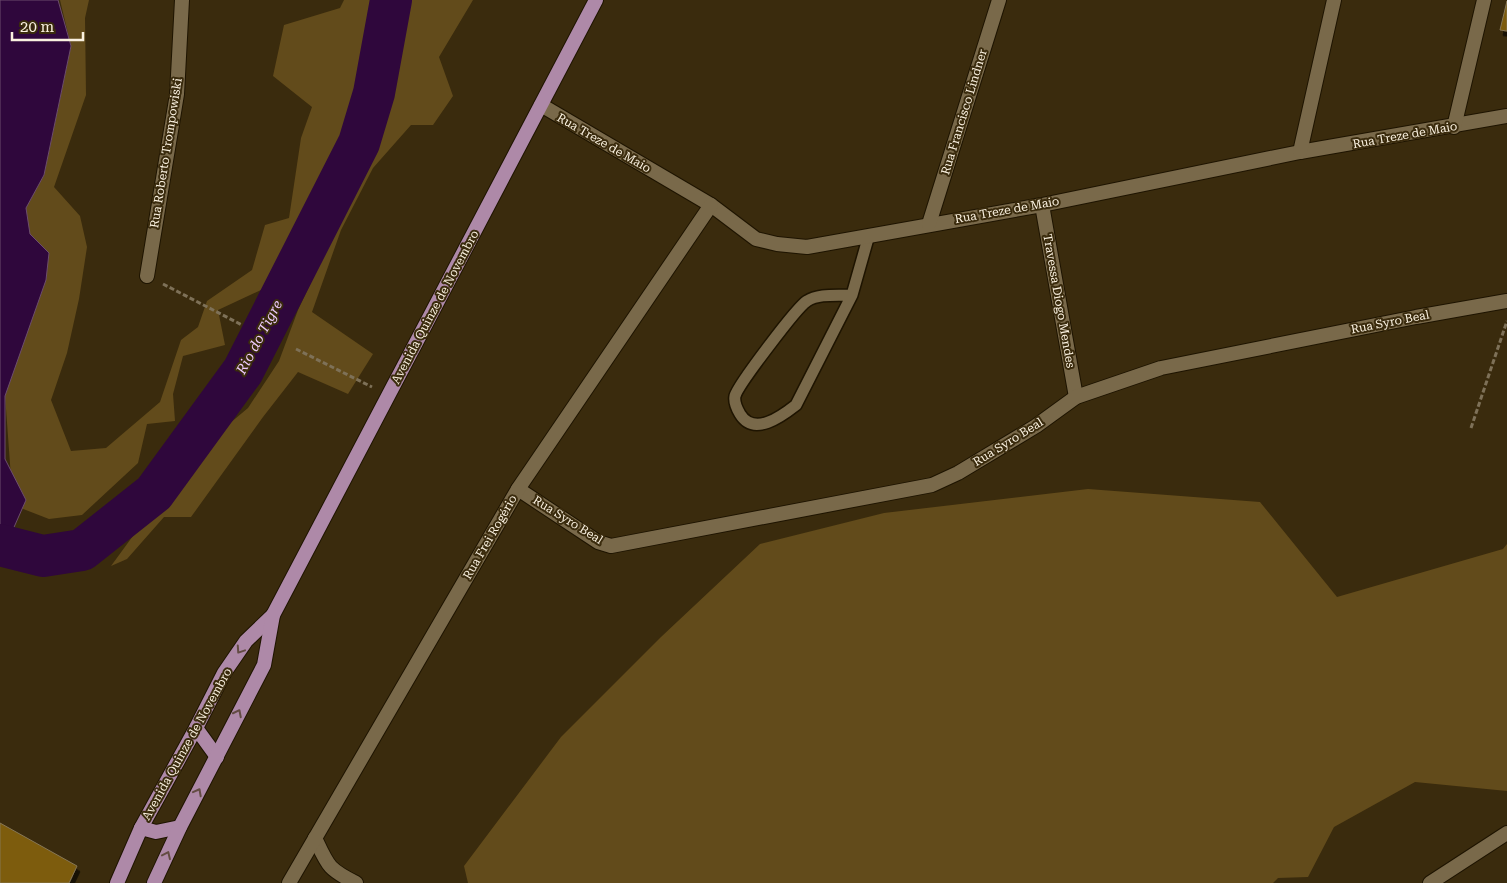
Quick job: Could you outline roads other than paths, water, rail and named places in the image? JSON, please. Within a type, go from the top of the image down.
[{"type":"main road","name":"Avenida Quinze de Novembro","points":[[154,883],[180,827],[264,665],[273,615],[596,0]]},
{"type":"main road","name":"Avenida Quinze de Novembro","points":[[117,883],[141,828],[224,673],[246,641],[273,615]]},
{"type":"main road","points":[[196,728],[217,757]]},
{"type":"main road","points":[[141,828],[156,832],[180,827]]},
{"type":"street","name":"Rua Roberto Trompowiski","points":[[147,276],[177,94],[182,0]]},
{"type":"street","name":"Rua Francisco Lindner","points":[[929,224],[999,0]]},
{"type":"street","points":[[1300,152],[1334,0]]},
{"type":"street","points":[[1454,127],[1484,0]]},
{"type":"street","name":"Rua Treze de Maio","points":[[541,106],[711,205],[756,239],[777,244],[807,246],[1042,205],[1300,152],[1454,127],[1507,116]]},
{"type":"street","name":"Rua Frei Rogério","points":[[290,883],[518,488],[711,205]]},
{"type":"street","name":"Travessa Diogo Mendes","points":[[1042,205],[1076,397]]},
{"type":"street","name":"Rua Syro Beal","points":[[518,488],[598,542],[611,546],[932,484],[958,473],[1036,426],[1076,397],[1161,368],[1416,316],[1507,301]]},
{"type":"street","points":[[1430,883],[1507,833]]},
{"type":"street","points":[[315,838],[328,864],[336,873],[356,883]]},
{"type":"lane","points":[[852,295],[823,296],[807,300],[797,310],[744,378],[735,396],[736,407],[741,416],[754,424],[767,423],[783,416],[796,405],[852,295],[869,235]]},
{"type":"waterway","name":"Rio do Tigre","points":[[0,545],[43,556],[82,550],[154,493],[243,371],[359,143],[374,93],[391,0]]}]
